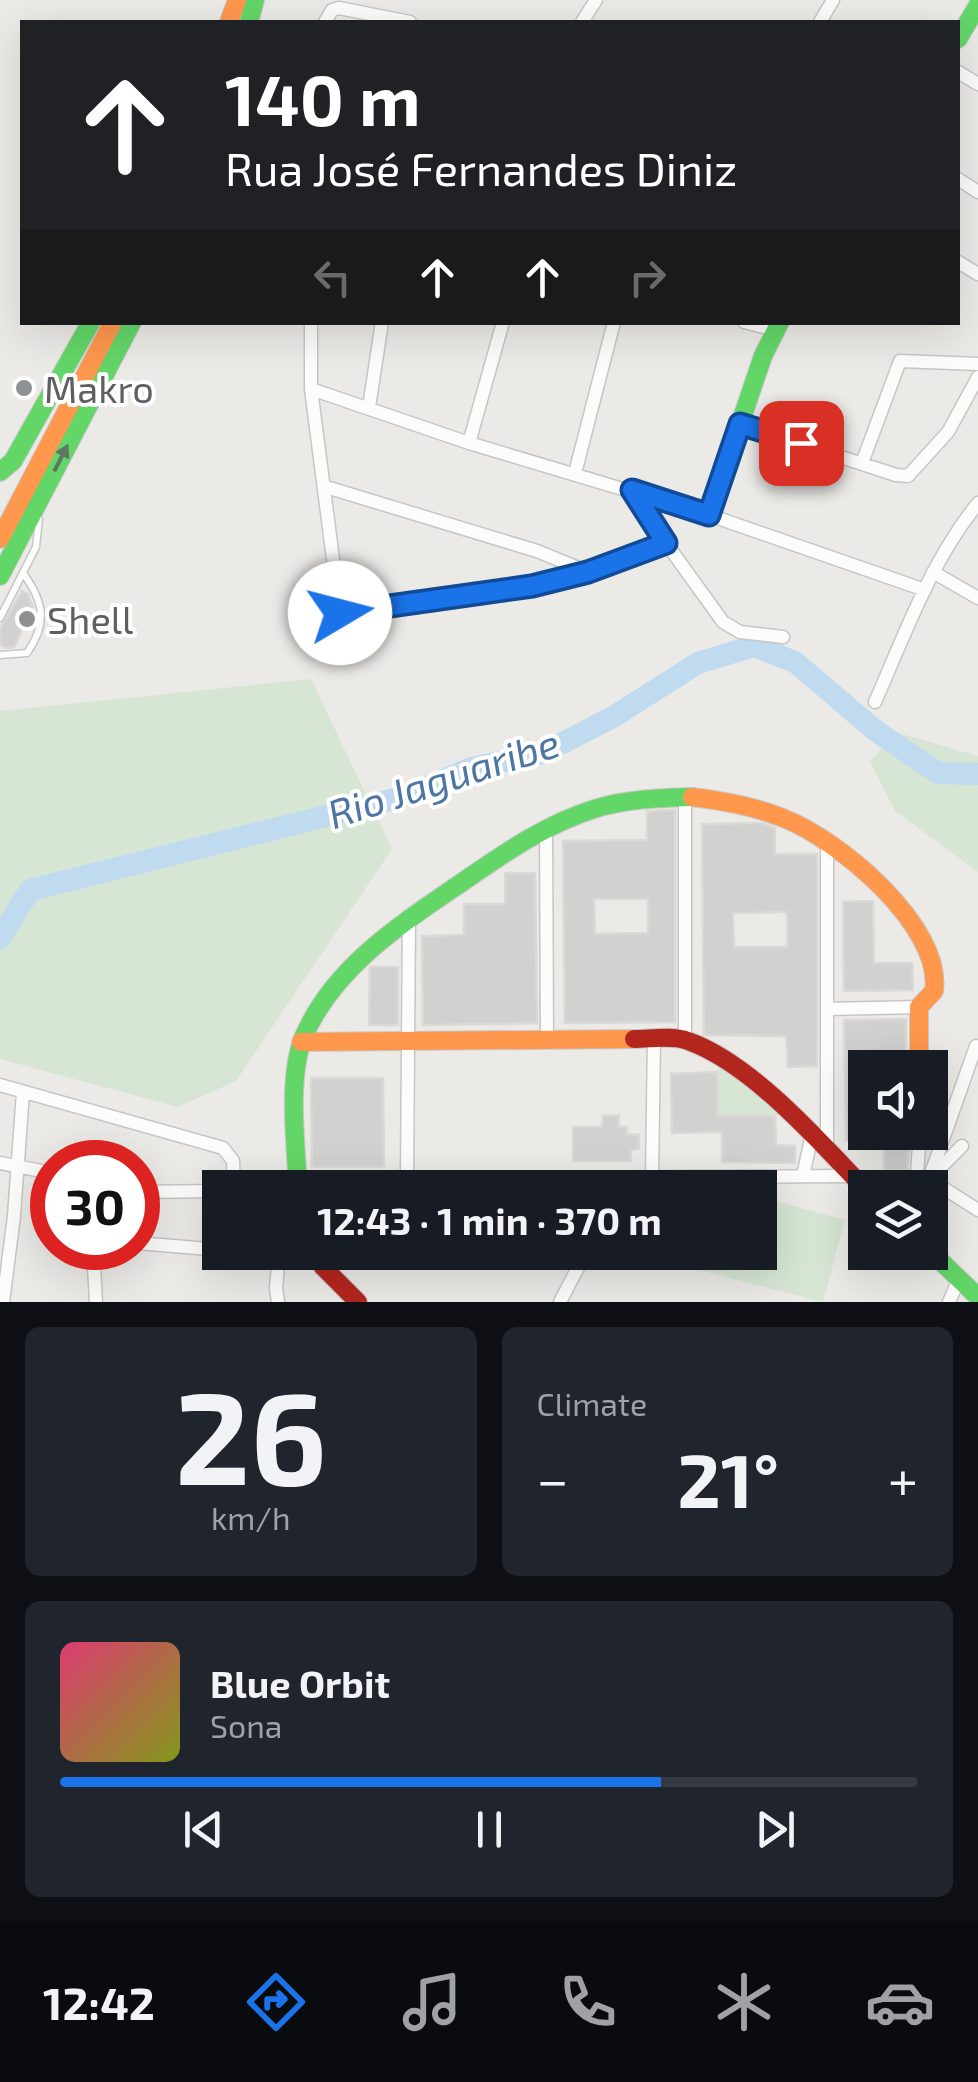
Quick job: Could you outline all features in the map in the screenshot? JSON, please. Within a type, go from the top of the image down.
[{"type":"main road","points":[[960,36],[978,5]]},
{"type":"main road","points":[[0,472],[14,461],[89,325]]},
{"type":"main road","points":[[0,540],[111,325]]},
{"type":"main road","points":[[0,576],[130,325]]},
{"type":"main road","points":[[709,515],[762,356],[778,326]]},
{"type":"main road","points":[[298,1170],[296,1099],[301,1042],[325,999],[350,967],[409,917],[546,828],[601,807],[685,796],[730,800],[804,825],[827,839],[894,901],[928,951],[937,981],[934,991],[919,1007],[920,1050]]},
{"type":"main road","points":[[301,1042],[684,1038],[751,1080],[848,1171]]},
{"type":"main road","points":[[948,1269],[977,1294]]},
{"type":"main road","points":[[329,1270],[358,1302]]},
{"type":"street","points":[[814,0],[831,3]]},
{"type":"street","points":[[326,20],[332,10],[358,10],[401,20]]},
{"type":"street","points":[[311,325],[311,389],[340,613],[532,586],[588,572],[666,543]]},
{"type":"street","points":[[369,408],[382,325]]},
{"type":"street","points":[[469,442],[501,325]]},
{"type":"street","points":[[574,473],[613,325]]},
{"type":"street","points":[[862,463],[900,361],[978,364]]},
{"type":"street","points":[[740,424],[896,475],[914,473],[956,420],[978,377]]},
{"type":"street","points":[[311,389],[709,515],[925,590]]},
{"type":"street","points":[[326,487],[537,551],[588,572]]},
{"type":"street","points":[[632,490],[728,627],[784,637]]},
{"type":"street","points":[[874,702],[933,572],[978,503]]},
{"type":"street","points":[[933,572],[978,598]]},
{"type":"street","points":[[684,1038],[685,796]]},
{"type":"street","points":[[546,828],[546,1040]]},
{"type":"street","points":[[827,839],[827,1149]]},
{"type":"street","points":[[407,1170],[409,917]]},
{"type":"street","points":[[827,1009],[919,1007]]},
{"type":"street","points":[[647,1170],[654,1036]]},
{"type":"street","points":[[926,1170],[976,1046]]},
{"type":"street","points":[[0,1085],[222,1148],[232,1161],[233,1170]]},
{"type":"street","points":[[3,1302],[23,1092]]},
{"type":"street","points":[[803,1176],[812,1134]]},
{"type":"street","points":[[935,1170],[962,1146]]},
{"type":"street","points":[[0,1163],[30,1167]]},
{"type":"street","points":[[777,1176],[848,1181]]},
{"type":"street","points":[[160,1192],[202,1191]]},
{"type":"street","points":[[948,1196],[978,1210]]},
{"type":"street","points":[[160,1245],[202,1248]]},
{"type":"street","points":[[95,1270],[96,1302]]},
{"type":"street","points":[[277,1270],[278,1302]]},
{"type":"street","points":[[560,1302],[577,1270]]},
{"type":"street","points":[[949,1302],[959,1279]]},
{"type":"lane","points":[[0,618],[39,537],[37,505]]},
{"type":"lane","points":[[0,655],[27,653],[43,620],[41,604],[23,573]]},
{"type":"green space","points":[[311,679],[392,849],[236,1081],[178,1107],[0,1059],[0,711]]},
{"type":"green space","points":[[895,732],[978,756],[978,872],[895,811],[870,762]]},
{"type":"green space","points":[[718,1059],[789,1115],[717,1116]]},
{"type":"green space","points":[[777,1202],[845,1220],[823,1302],[699,1270],[777,1270]]},
{"type":"building","points":[[22,591],[28,594],[33,609],[14,647],[6,648],[0,645],[0,629]]},
{"type":"building","points":[[675,810],[675,1022],[565,1023],[563,841],[647,840],[647,811]],"holes":[[[594,899],[648,899],[648,933],[595,934]]]},
{"type":"building","points":[[761,823],[775,828],[775,854],[817,854],[817,1066],[788,1067],[786,1036],[704,1035],[702,824]],"holes":[[[787,912],[787,947],[734,947],[733,913]]]},
{"type":"building","points":[[505,873],[535,873],[537,1023],[423,1025],[422,936],[464,935],[464,904],[505,904]]},
{"type":"building","points":[[873,901],[874,963],[912,963],[913,990],[844,991],[843,902]]},
{"type":"building","points":[[370,967],[398,967],[398,1025],[369,1025]]},
{"type":"building","points":[[906,1019],[906,1050],[848,1050],[848,1140],[846,1140],[844,1020]]},
{"type":"building","points":[[717,1072],[717,1116],[775,1116],[776,1145],[795,1146],[795,1163],[722,1162],[722,1132],[672,1133],[671,1074]]},
{"type":"building","points":[[311,1078],[383,1078],[384,1167],[312,1167]]},
{"type":"building","points":[[619,1115],[618,1127],[627,1127],[626,1134],[639,1135],[639,1149],[631,1150],[631,1161],[573,1161],[573,1127],[602,1127],[603,1116]]},
{"type":"building","points":[[884,1150],[909,1150],[907,1170],[884,1170]]},
{"type":"waterway","name":"Rio Jaguaribe","points":[[0,938],[30,890],[403,797],[471,768],[543,753],[613,717],[698,663],[754,646],[795,662],[876,731],[938,773],[978,774]]},
{"type":"traffic: fast","points":[[250,20],[255,0]]},
{"type":"traffic: fast","points":[[960,36],[978,5]]},
{"type":"traffic: fast","points":[[0,472],[13,461],[89,325]]},
{"type":"traffic: fast","points":[[0,576],[130,325]]},
{"type":"traffic: fast","points":[[709,515],[763,356],[778,325]]},
{"type":"traffic: fast","points":[[297,1170],[296,1071],[304,1036],[333,989],[371,949],[508,851],[558,823],[618,803],[692,797]]},
{"type":"traffic: fast","points":[[948,1268],[978,1297]]},
{"type":"traffic: slow","points":[[230,20],[237,0]]},
{"type":"traffic: slow","points":[[0,539],[111,325]]},
{"type":"traffic: slow","points":[[692,797],[760,810],[806,829],[857,865],[905,913],[922,939],[932,966],[934,991],[919,1007],[919,1050]]},
{"type":"traffic: slow","points":[[301,1042],[634,1039]]},
{"type":"traffic: jam","points":[[634,1039],[682,1039],[712,1052],[783,1105],[848,1171]]},
{"type":"traffic: jam","points":[[326,1270],[358,1302]]},
{"type":"place","name":"Makro","points":[[24,388]]},
{"type":"place","name":"Shell","points":[[27,619]]},
{"type":"route","points":[[340,613],[532,586],[588,572],[666,543],[632,490],[709,515],[740,424],[801,443]]}]
